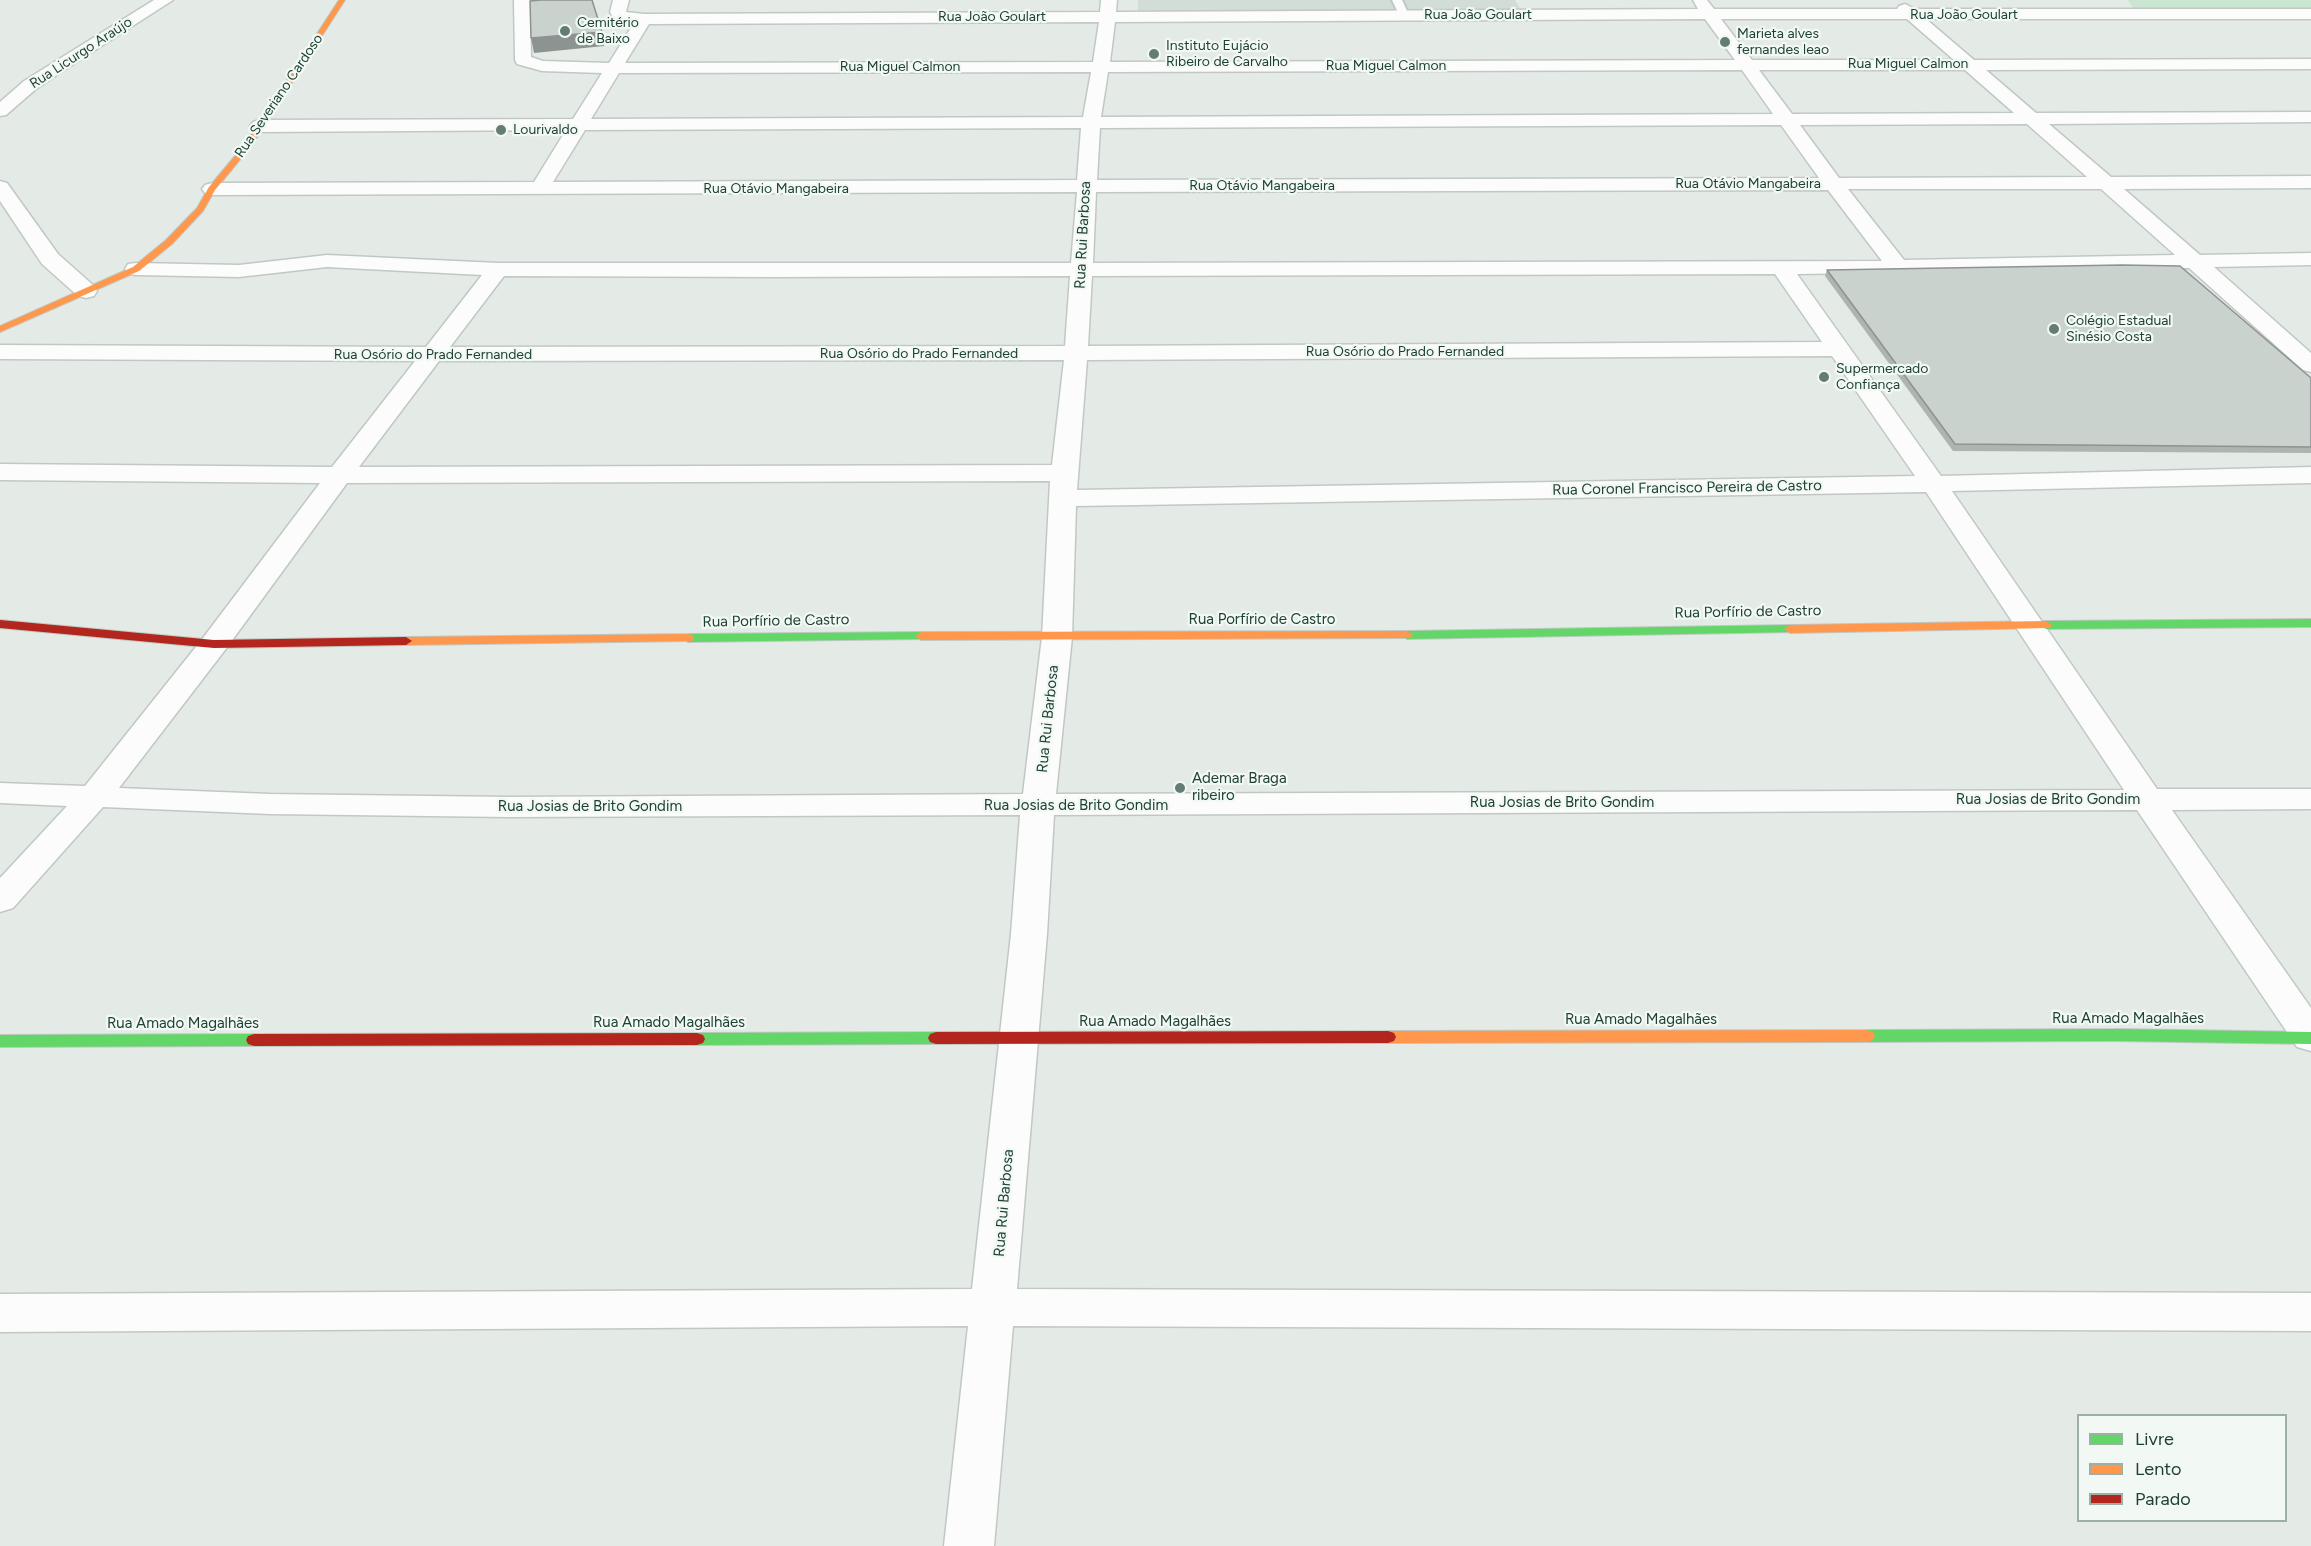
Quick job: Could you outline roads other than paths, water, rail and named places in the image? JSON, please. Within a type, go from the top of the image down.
[{"type":"street","name":"Rua Licurgo Araújo","points":[[0,111],[30,85],[55,68],[165,0]]},
{"type":"street","name":"Rua Severiano Cardoso","points":[[0,329],[136,269],[169,243],[200,209],[212,189],[248,145],[342,0]]},
{"type":"street","name":"Rua Miguel Calmon","points":[[522,0],[523,60],[542,66],[614,68],[2311,64]]},
{"type":"street","name":"Rua João Goulart","points":[[621,0],[618,12],[620,16],[644,19],[1108,8],[1404,15],[1529,7],[1704,7],[1911,14],[2311,14]]},
{"type":"street","points":[[1894,0],[2195,261],[2302,348],[2311,365]]},
{"type":"street","points":[[2117,0],[2127,15]]},
{"type":"street","points":[[1529,7],[1557,65]]},
{"type":"street","points":[[1704,7],[1833,183],[1898,267]]},
{"type":"street","name":"Rua Rui Barbosa","points":[[969,1546],[1029,934],[1038,806],[1057,637],[1064,485],[1076,354],[1085,187],[1091,122],[1108,8]]},
{"type":"street","points":[[539,189],[644,19]]},
{"type":"street","points":[[259,126],[2311,117]]},
{"type":"street","name":"Rua Otávio Mangabeira","points":[[212,189],[2311,182]]},
{"type":"street","points":[[4,194],[16,226],[86,291]]},
{"type":"street","points":[[136,269],[239,271],[327,261],[498,268],[1081,269],[1782,268],[2311,259]]},
{"type":"street","points":[[0,900],[93,798],[214,644],[339,475],[498,268]]},
{"type":"street","points":[[1782,268],[2032,626],[2311,1037]]},
{"type":"street","name":"Rua Osório do Prado Fernanded","points":[[0,352],[431,355],[1076,354],[1838,349]]},
{"type":"street","name":"Rua Coronel Francisco Pereira de Castro","points":[[0,472],[1064,485],[1934,484],[2311,475]]},
{"type":"street","name":"Rua Porfírio de Castro","points":[[0,624],[214,644],[810,636],[1418,635],[2311,623]]},
{"type":"street","name":"Rua Josias de Brito Gondim","points":[[0,793],[270,804],[509,807],[2311,799]]},
{"type":"street","name":"Rua Amado Magalhães","points":[[0,1041],[2091,1035],[2311,1037]]},
{"type":"street","points":[[0,1313],[994,1307],[2311,1312]]},
{"type":"lane","points":[[1397,0],[1404,15]]},
{"type":"place","name":"Cemitério de Baixo","points":[[565,31]]},
{"type":"place","name":"Marieta alves fernandes leao","points":[[1725,42]]},
{"type":"place","name":"Instituto Eujácio Ribeiro de Carvalho","points":[[1154,54]]},
{"type":"place","name":"Lourivaldo","points":[[501,130]]},
{"type":"place","name":"Colégio Estadual Sinésio Costa","points":[[2054,329]]},
{"type":"place","name":"Supermercado Confiança","points":[[1824,377]]},
{"type":"place","name":"Ademar Braga ribeiro","points":[[1180,788]]}]
